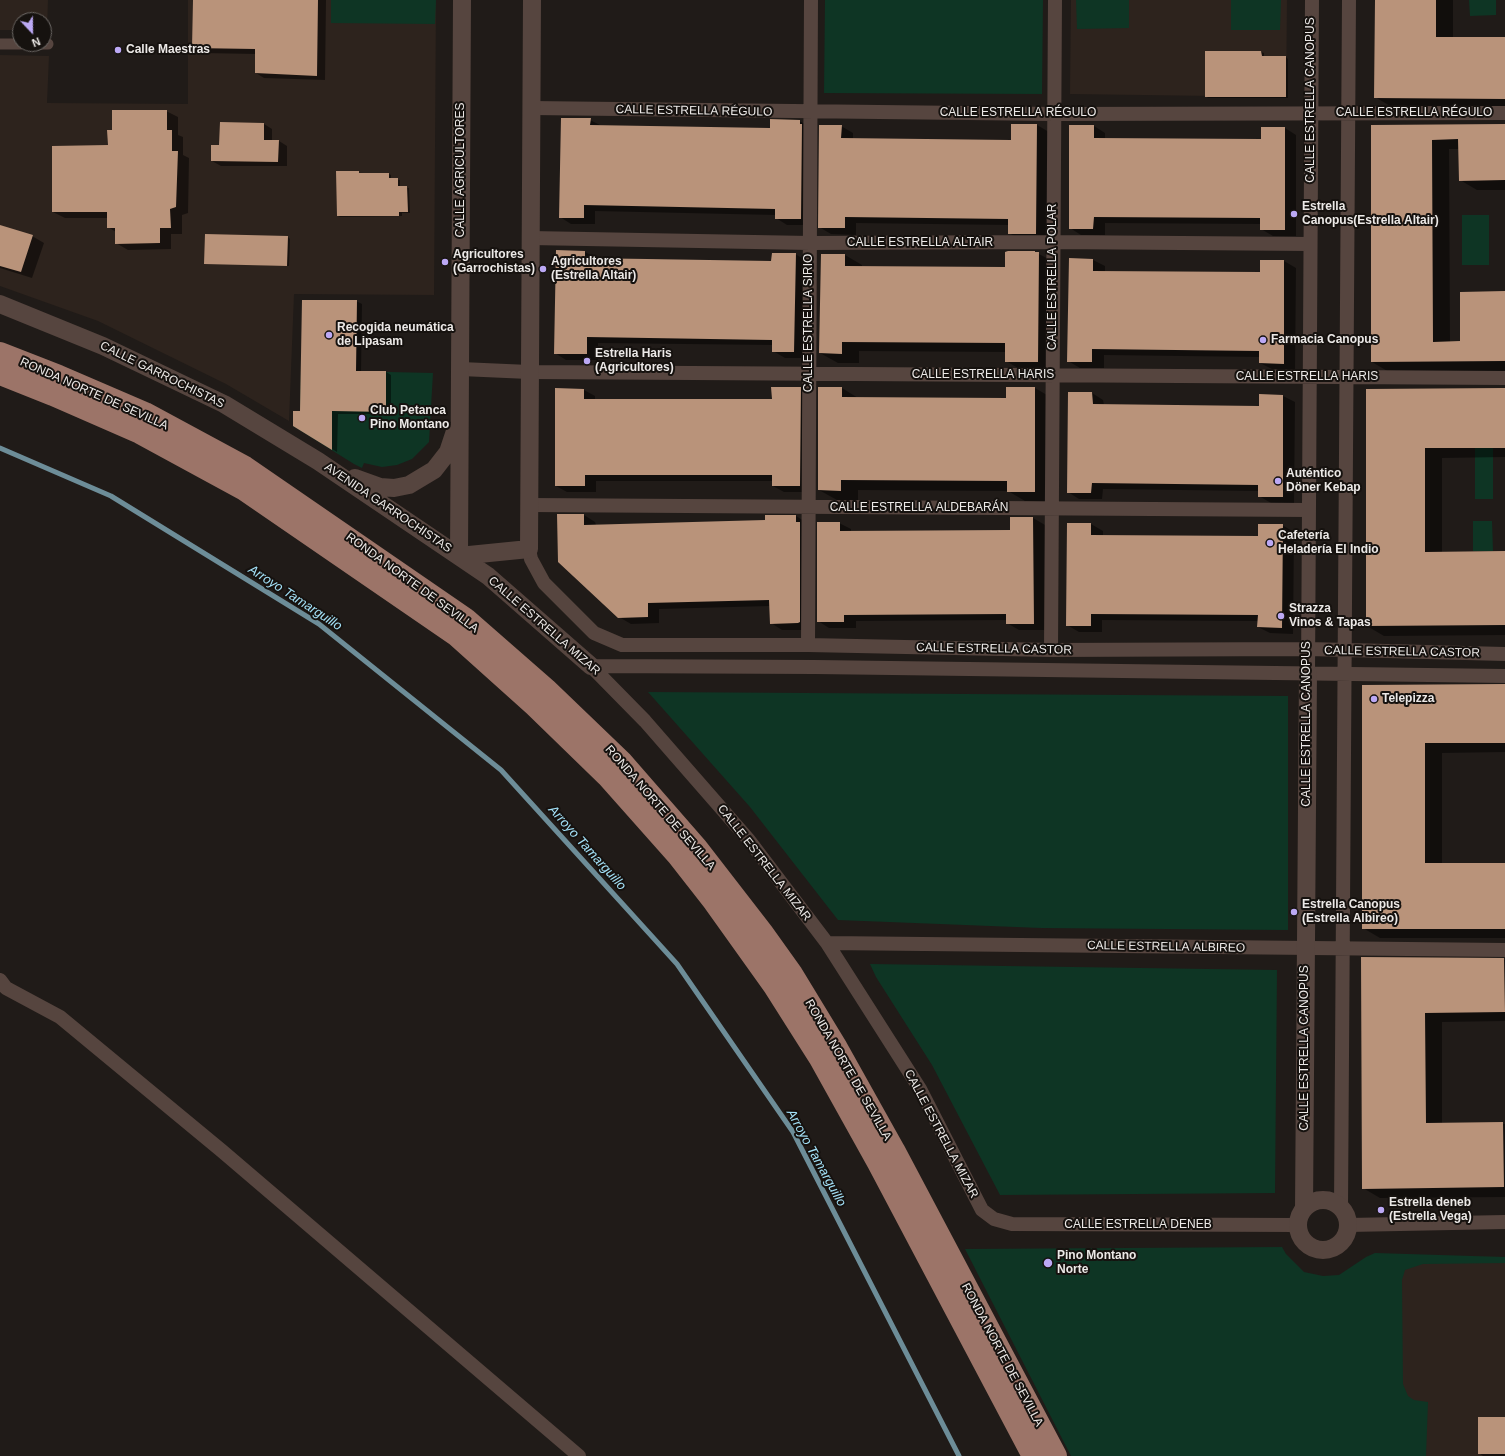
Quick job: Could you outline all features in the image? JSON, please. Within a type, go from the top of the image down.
[{"type":"highway","name":"RONDA NORTE DE SEVILLA","points":[[0,353],[59,376],[145,413],[245,467],[466,619],[546,689],[622,762],[697,848],[762,932],[792,974],[837,1048],[894,1150],[1056,1456]]},
{"type":"highway","name":"RONDA NORTE DE SEVILLA","points":[[0,374],[53,395],[140,434],[243,488],[457,636],[535,706],[607,776],[678,856],[714,902],[748,947],[819,1056],[878,1163],[1033,1456]]},
{"type":"street","name":"CALLE AGRICULTORES","points":[[459,556],[462,0]]},
{"type":"street","points":[[459,556],[530,549],[529,372],[532,0]]},
{"type":"street","name":"CALLE ESTRELLA SIRIO","points":[[808,645],[811,0]]},
{"type":"street","name":"CALLE ESTRELLA POLAR","points":[[1051,650],[1055,0]]},
{"type":"street","name":"CALLE ESTRELLA CANOPUS","points":[[1304,1208],[1312,0]]},
{"type":"street","points":[[1341,1207],[1349,0]]},
{"type":"street","points":[[0,44],[12,44]]},
{"type":"street","name":"CALLE ESTRELLA RÉGULO","points":[[531,108],[1054,114],[1505,113]]},
{"type":"street","name":"CALLE ESTRELLA ALTAIR","points":[[530,238],[810,243],[1054,242],[1310,244]]},
{"type":"street","name":"CALLE GARROCHISTAS","points":[[0,304],[103,346],[224,404],[318,461]]},
{"type":"street","name":"CALLE ESTRELLA HARIS","points":[[461,369],[529,372],[1505,378]]},
{"type":"street","points":[[318,461],[353,477],[380,487],[394,488],[409,486],[434,470],[448,452],[459,417]]},
{"type":"street","name":"AVENIDA GARROCHISTAS","points":[[318,461],[459,556]]},
{"type":"street","name":"CALLE ESTRELLA ALDEBARÁN","points":[[529,505],[1308,510]]},
{"type":"street","name":"CALLE ESTRELLA CASTOR","points":[[530,549],[531,559],[544,583],[594,633],[622,646],[808,645],[1051,650],[1308,649],[1505,654]]},
{"type":"street","name":"CALLE ESTRELLA MIZAR","points":[[459,556],[488,576],[592,666],[645,721],[748,838],[827,943],[920,1089],[982,1210]]},
{"type":"street","name":"CALLE ESTRELLA CASTOR","points":[[592,666],[1345,673],[1505,676]]},
{"type":"street","name":"CALLE ESTRELLA ALBIREO","points":[[827,943],[1505,950]]},
{"type":"street","points":[[0,980],[6,988],[66,1022],[228,1156],[579,1456]]},
{"type":"street","points":[[1322,1200],[1332,1201],[1341,1207],[1346,1215],[1348,1225],[1346,1236],[1339,1244],[1329,1250],[1318,1250],[1308,1245],[1300,1236],[1297,1226],[1299,1216],[1304,1208],[1312,1202],[1322,1200]]},
{"type":"street","name":"CALLE ESTRELLA DENEB","points":[[982,1210],[994,1219],[1012,1224],[1297,1226]]},
{"type":"street","points":[[1348,1225],[1505,1222]]},
{"type":"shaded area","points":[[0,0],[48,0],[48,12],[12,12],[12,30],[0,30]]},
{"type":"shaded area","points":[[188,0],[436,0],[434,295],[294,294],[289,421],[226,384],[98,321],[0,286],[0,55],[49,56],[47,103],[188,104]]},
{"type":"shaded area","points":[[1071,0],[1287,0],[1286,97],[1070,94]]},
{"type":"shaded area","points":[[1392,1255],[1505,1257],[1505,1456],[1386,1456]]},
{"type":"green space","points":[[331,0],[436,0],[435,24],[331,23]]},
{"type":"green space","points":[[825,0],[1043,0],[1042,94],[824,93]]},
{"type":"green space","points":[[1076,0],[1129,0],[1129,28],[1077,29]]},
{"type":"green space","points":[[1231,0],[1281,0],[1280,30],[1231,30]]},
{"type":"green space","points":[[1469,0],[1496,0],[1496,15],[1470,16]]},
{"type":"green space","points":[[1462,215],[1489,215],[1489,265],[1462,265]]},
{"type":"green space","name":"Club Petanca Pino Montano","points":[[301,370],[433,373],[429,442],[412,459],[397,465],[382,467],[364,463],[362,468],[354,464],[293,426],[293,411],[300,411]]},
{"type":"green space","points":[[1475,448],[1493,448],[1493,499],[1475,499]]},
{"type":"green space","points":[[1473,521],[1492,521],[1493,551],[1473,551]]},
{"type":"green space","points":[[648,692],[1288,696],[1288,930],[1041,928],[838,920],[750,807]]},
{"type":"green space","points":[[870,964],[1277,970],[1275,1193],[1000,1195],[932,1065],[876,977]]},
{"type":"green space","points":[[1282,1247],[1286,1254],[1304,1272],[1323,1276],[1339,1275],[1366,1257],[1375,1253],[1505,1257],[1505,1263],[1423,1264],[1405,1270],[1402,1280],[1403,1384],[1408,1396],[1414,1400],[1428,1402],[1426,1456],[1071,1456],[965,1249]]},
{"type":"building","points":[[193,0],[318,0],[317,76],[255,73],[255,49],[192,48]]},
{"type":"building","points":[[1375,0],[1436,0],[1436,37],[1505,37],[1505,99],[1374,98]]},
{"type":"building","points":[[1205,51],[1261,51],[1262,56],[1286,56],[1286,97],[1205,97]]},
{"type":"building","points":[[112,110],[167,110],[167,130],[172,130],[172,151],[178,151],[176,207],[170,209],[171,228],[160,228],[160,243],[115,244],[115,228],[107,228],[107,212],[52,212],[52,146],[108,145],[107,130],[112,130]]},
{"type":"building","points":[[561,118],[591,118],[590,125],[770,128],[770,119],[800,120],[800,124],[802,124],[801,219],[775,219],[775,209],[584,205],[584,218],[559,218]]},
{"type":"building","points":[[220,122],[264,123],[264,140],[279,140],[278,162],[211,161],[211,145],[219,145]]},
{"type":"building","points":[[1011,124],[1037,124],[1036,234],[1008,234],[1008,219],[845,217],[845,228],[818,228],[819,125],[842,125],[841,138],[1011,140]]},
{"type":"building","points":[[1505,124],[1505,180],[1459,181],[1458,139],[1432,140],[1433,342],[1460,341],[1460,292],[1505,291],[1505,361],[1371,362],[1371,125]]},
{"type":"building","points":[[1069,125],[1094,125],[1094,138],[1261,139],[1261,127],[1285,127],[1285,230],[1260,230],[1260,218],[1094,217],[1093,229],[1069,229]]},
{"type":"building","points":[[336,171],[389,173],[389,178],[398,178],[398,186],[407,186],[408,212],[399,212],[399,216],[337,216]]},
{"type":"building","points":[[0,225],[33,235],[21,272],[0,266]]},
{"type":"building","points":[[205,234],[288,236],[287,266],[204,264]]},
{"type":"building","points":[[556,250],[585,251],[585,258],[771,261],[772,253],[796,253],[794,352],[772,352],[772,340],[587,337],[587,354],[554,354]]},
{"type":"building","points":[[1005,252],[1039,252],[1038,362],[1005,362],[1005,343],[842,342],[842,354],[819,353],[821,254],[845,254],[845,266],[1005,267]]},
{"type":"building","points":[[1069,258],[1093,259],[1093,271],[1260,272],[1260,260],[1284,260],[1284,364],[1259,363],[1259,351],[1092,349],[1092,362],[1067,362]]},
{"type":"building","points":[[302,300],[357,300],[356,371],[386,371],[386,412],[332,411],[332,450],[293,426],[293,411],[300,411]]},
{"type":"building","points":[[771,387],[801,387],[800,486],[772,486],[772,475],[585,475],[585,486],[555,486],[555,388],[584,389],[584,399],[772,399]]},
{"type":"building","points":[[818,387],[842,387],[842,397],[1006,398],[1006,387],[1035,387],[1035,492],[1007,492],[1007,481],[841,480],[841,491],[818,490]]},
{"type":"building","points":[[1505,388],[1505,448],[1425,448],[1425,552],[1505,551],[1505,625],[1366,626],[1366,389]]},
{"type":"building","points":[[1068,392],[1092,392],[1093,404],[1259,406],[1259,394],[1283,395],[1283,497],[1258,497],[1258,485],[1092,483],[1091,493],[1067,493]]},
{"type":"building","points":[[557,514],[584,514],[584,525],[765,520],[765,515],[796,515],[796,522],[800,522],[800,622],[770,624],[769,600],[648,603],[648,617],[618,618],[558,562]]},
{"type":"building","points":[[1010,517],[1033,517],[1034,624],[1006,624],[1006,614],[844,615],[844,622],[817,622],[817,522],[840,522],[840,531],[1010,530]]},
{"type":"building","points":[[1067,523],[1091,523],[1091,535],[1258,536],[1258,524],[1283,524],[1282,628],[1257,627],[1258,615],[1091,614],[1091,626],[1066,626]]},
{"type":"building","points":[[1505,684],[1505,743],[1425,743],[1425,863],[1505,863],[1505,929],[1362,929],[1362,685]]},
{"type":"building","points":[[1361,957],[1504,958],[1505,1012],[1425,1013],[1426,1123],[1503,1122],[1504,1187],[1362,1189]]},
{"type":"building","points":[[1478,1417],[1505,1417],[1505,1454],[1478,1454]]},
{"type":"waterway","name":"Arroyo Tamarguillo","points":[[0,448],[111,496],[319,624],[501,770],[677,964],[793,1132],[959,1456]]},
{"type":"place","name":"Calle Maestras","points":[[118,50]]},
{"type":"place","name":"Estrella Canopus(Estrella Altair)","points":[[1294,214]]},
{"type":"place","name":"Agricultores (Garrochistas)","points":[[445,262]]},
{"type":"place","name":"Agricultores (Estrella Altair)","points":[[543,269]]},
{"type":"place","name":"Recogida neumática de Lipasam","points":[[329,335]]},
{"type":"place","name":"Farmacia Canopus","points":[[1263,340]]},
{"type":"place","name":"Estrella Haris (Agricultores)","points":[[587,361]]},
{"type":"place","name":"Club Petanca Pino Montano","points":[[362,418]]},
{"type":"place","name":"Auténtico Döner Kebap","points":[[1278,481]]},
{"type":"place","name":"Cafetería Heladería El Indio","points":[[1270,543]]},
{"type":"place","name":"Strazza Vinos & Tapas","points":[[1281,616]]},
{"type":"place","name":"Telepizza","points":[[1374,699]]},
{"type":"place","name":"Estrella Canopus (Estrella Albireo)","points":[[1294,912]]},
{"type":"place","name":"Estrella deneb (Estrella Vega)","points":[[1381,1210]]},
{"type":"place","name":"Pino Montano Norte","points":[[1048,1263]]}]
